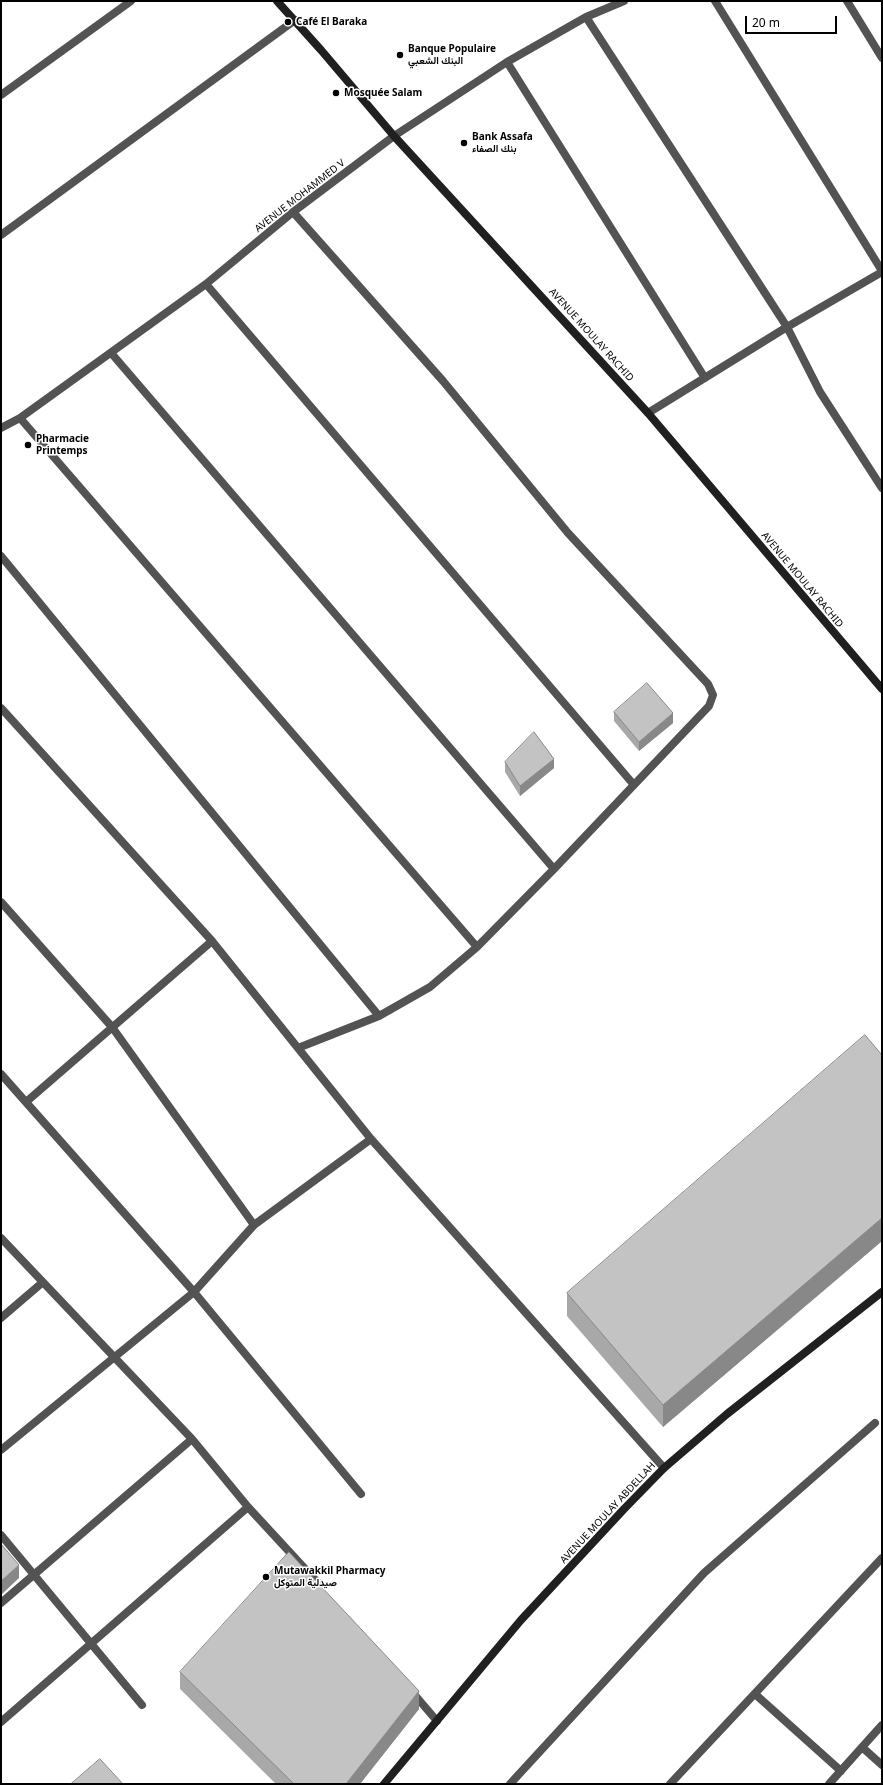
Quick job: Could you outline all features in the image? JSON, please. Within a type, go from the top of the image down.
[{"type":"street","points":[[1,96],[131,1]]},
{"type":"street","name":"AVENUE MOULAY RACHID","points":[[278,1],[394,136],[648,413],[882,689]]},
{"type":"street","name":"AVENUE MOHAMMED V","points":[[1,428],[20,418],[112,354],[206,284],[293,212],[394,136],[507,62],[586,17],[624,1]]},
{"type":"street","points":[[648,413],[787,327],[882,271],[715,1]]},
{"type":"street","points":[[847,1],[882,58]]},
{"type":"street","points":[[586,17],[787,327],[820,392],[882,488]]},
{"type":"street","points":[[1,235],[295,20]]},
{"type":"street","points":[[507,62],[705,378]]},
{"type":"street","points":[[293,212],[443,382],[568,533],[708,684],[713,695],[709,706],[554,869],[477,947],[430,987],[379,1016],[298,1048]]},
{"type":"street","points":[[206,284],[634,785]]},
{"type":"street","points":[[112,354],[554,869]]},
{"type":"street","points":[[20,418],[477,947]]},
{"type":"street","points":[[1,556],[379,1016]]},
{"type":"street","points":[[1,708],[212,941],[371,1139],[664,1468]]},
{"type":"street","points":[[1,902],[112,1027],[254,1225]]},
{"type":"street","points":[[26,1102],[212,941]]},
{"type":"street","points":[[1,1074],[194,1292],[361,1494]]},
{"type":"street","points":[[1,1450],[194,1292],[254,1225],[371,1139]]},
{"type":"street","points":[[1,1238],[192,1438],[248,1507],[326,1593]]},
{"type":"street","points":[[1,1318],[43,1282]]},
{"type":"street","name":"AVENUE MOULAY ABDELLAH","points":[[384,1784],[521,1620],[664,1468],[727,1414],[788,1368],[882,1292]]},
{"type":"street","points":[[510,1784],[704,1573],[875,1423]]},
{"type":"street","points":[[1,1603],[192,1438]]},
{"type":"street","points":[[1,1722],[248,1507]]},
{"type":"street","points":[[1,1535],[142,1705]]},
{"type":"street","points":[[670,1784],[882,1558]]},
{"type":"street","points":[[407,1686],[437,1721]]},
{"type":"street","points":[[755,1694],[841,1771]]},
{"type":"street","points":[[829,1784],[863,1748],[882,1725]]},
{"type":"street","points":[[863,1748],[882,1765]]},
{"type":"building","points":[[647,683],[673,713],[639,742],[614,712]]},
{"type":"building","points":[[534,732],[554,759],[520,786],[505,762]]},
{"type":"building","points":[[865,1035],[882,1055],[882,1218],[663,1405],[567,1293]]},
{"type":"building","points":[[1,1544],[19,1565],[1,1581]]},
{"type":"building","points":[[289,1552],[419,1691],[346,1784],[294,1784],[180,1672]]},
{"type":"building","points":[[100,1759],[123,1784],[71,1784]]},
{"type":"place","name":"Café El Baraka","points":[[288,22]]},
{"type":"place","name":"Banque Populaire البنك الشعبي","points":[[400,55]]},
{"type":"place","name":"Mosquée Salam","points":[[336,93]]},
{"type":"place","name":"Bank Assafa بنك الصفاء","points":[[464,143]]},
{"type":"place","name":"Pharmacie Printemps","points":[[28,445]]},
{"type":"place","name":"Mutawakkil Pharmacy صيدلية المتوكل","points":[[266,1577]]}]
